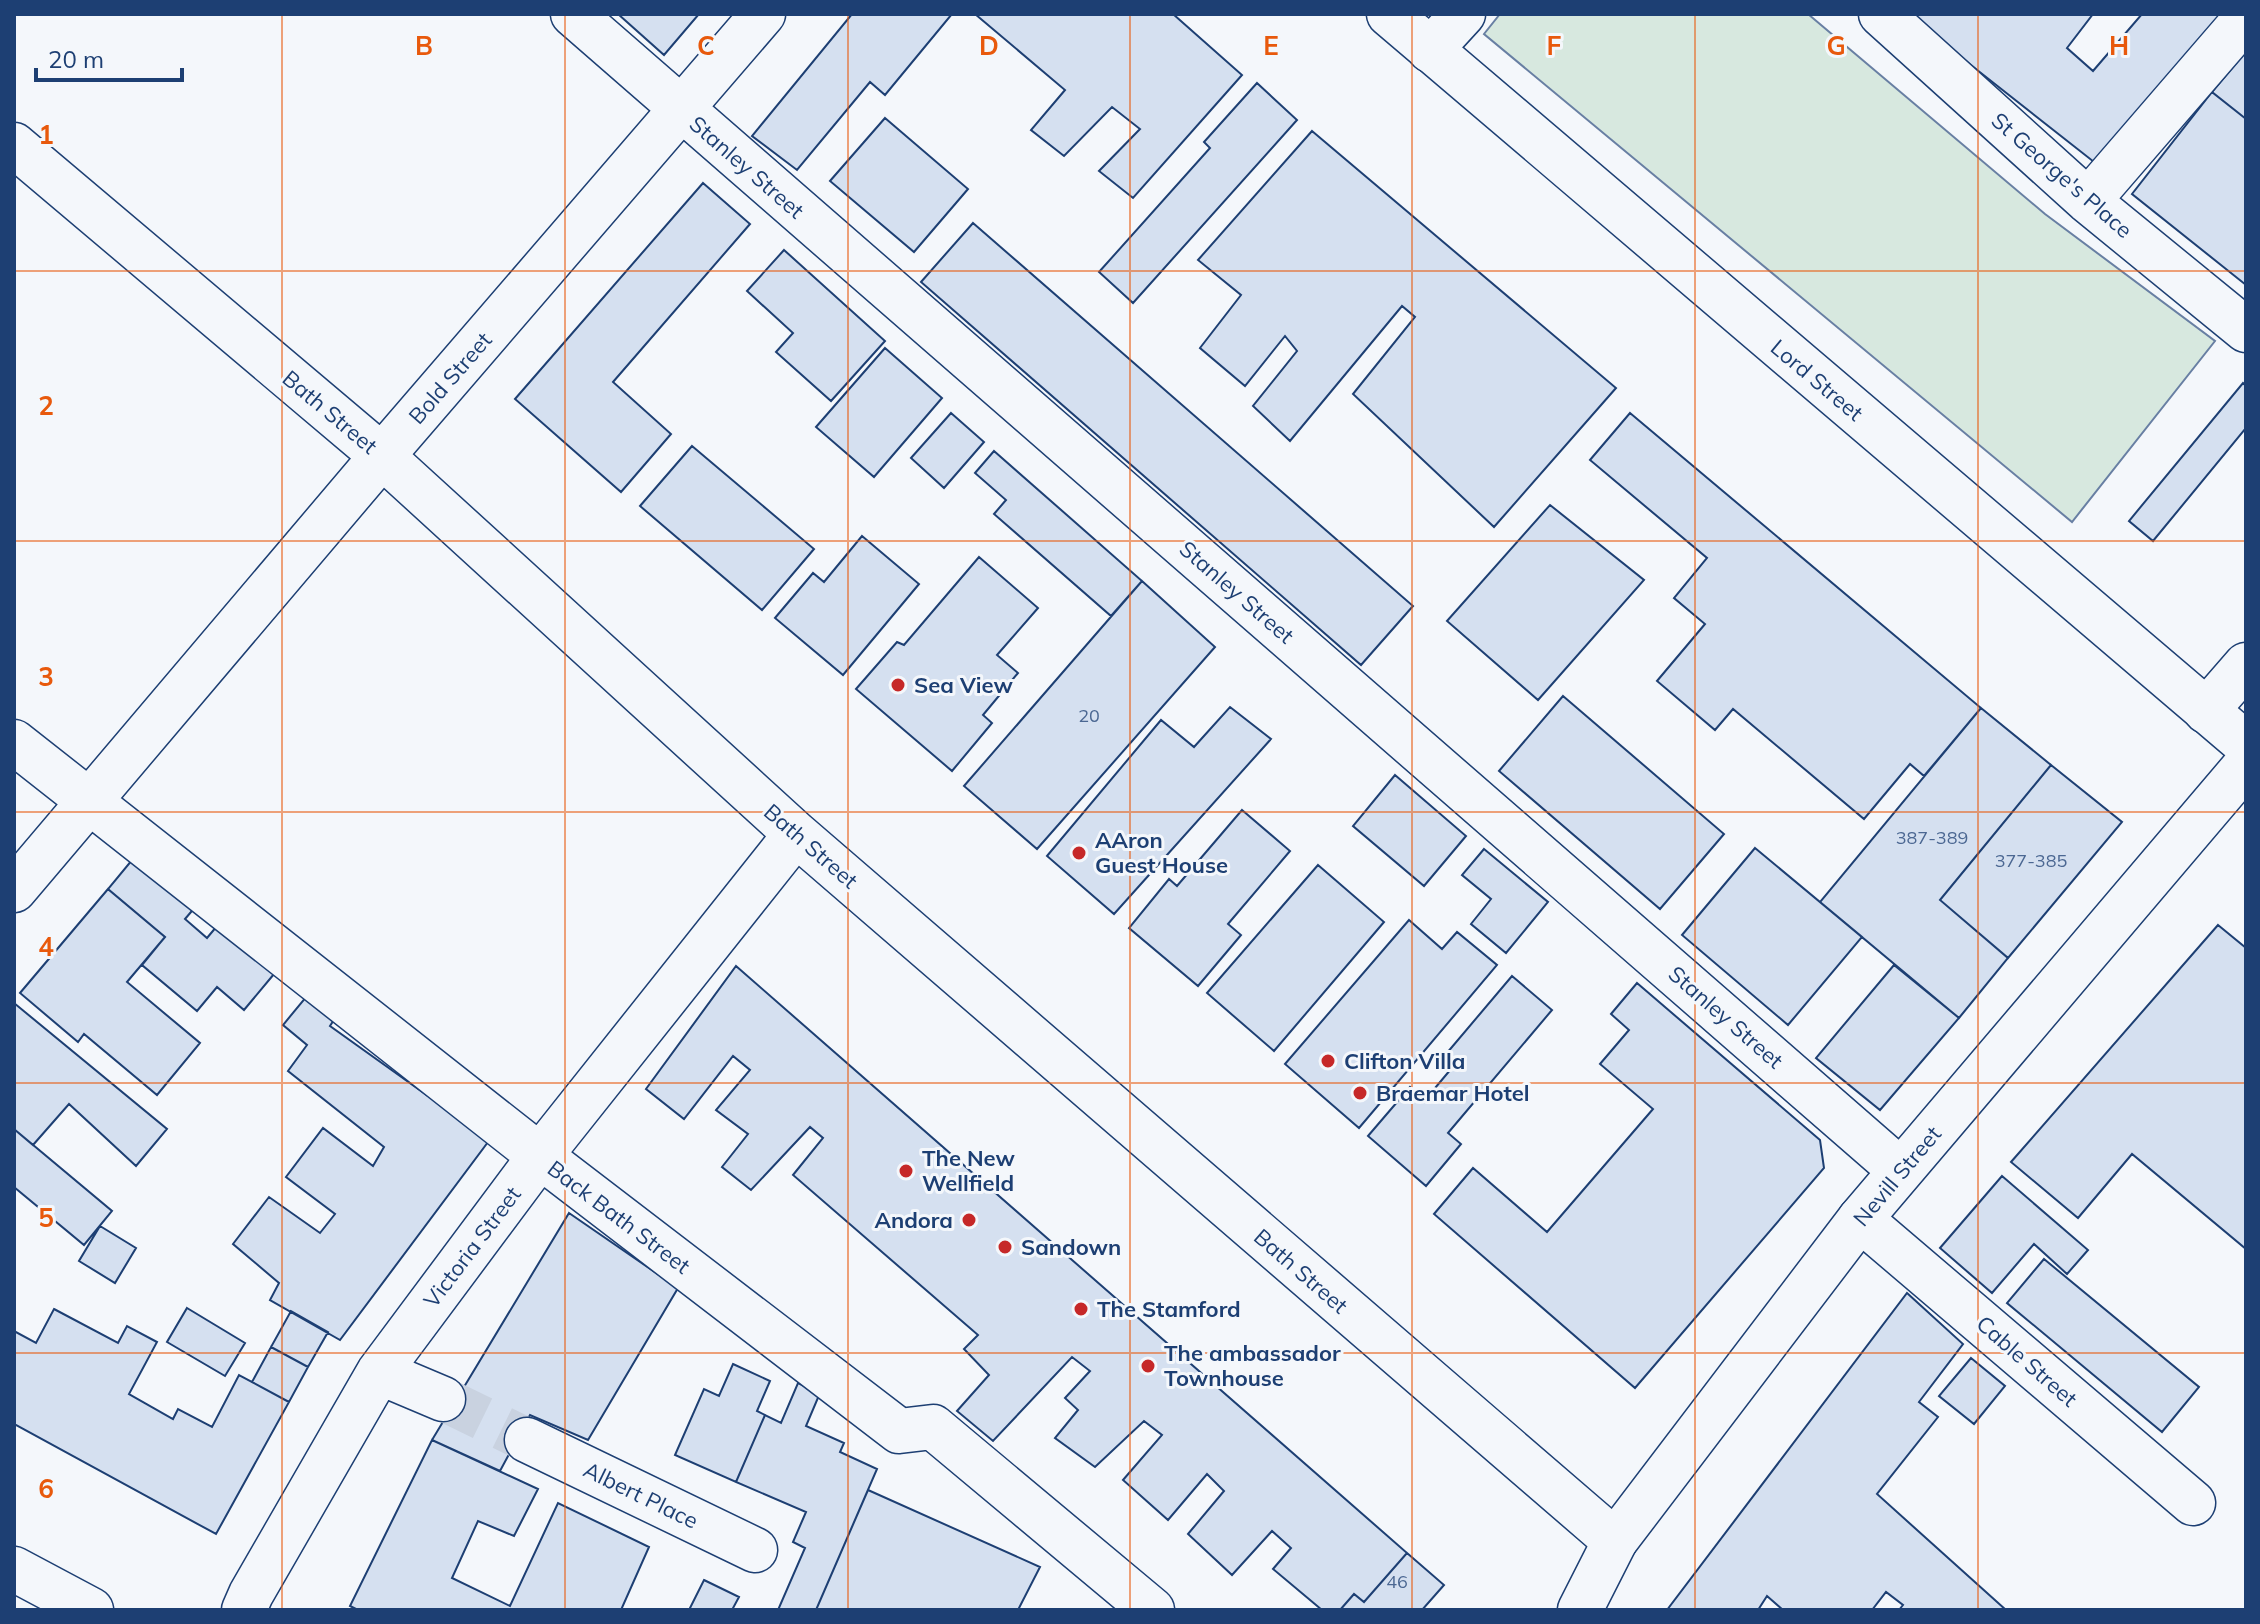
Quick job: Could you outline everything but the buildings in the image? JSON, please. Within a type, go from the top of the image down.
[{"type":"main road","name":"Stanley Street","points":[[573,14],[1900,1170]]},
{"type":"main road","name":"Bold Street","points":[[14,890],[763,14]]},
{"type":"main road","name":"Lord Street","points":[[1389,14],[2246,744]]},
{"type":"main road","points":[[1430,50],[1463,14]]},
{"type":"main road","name":"St George's Place","points":[[1881,14],[2088,201],[2246,330]]},
{"type":"main road","points":[[2088,201],[2246,18]]},
{"type":"main road","name":"Bath Street","points":[[14,145],[382,456],[796,834],[1615,1541]]},
{"type":"main road","points":[[2206,711],[2246,665]]},
{"type":"main road","name":"Back Bath Street","points":[[14,742],[540,1156],[899,1431],[933,1427],[1152,1610]]},
{"type":"main road","name":"Nevill Street","points":[[1580,1610],[1615,1541],[1860,1219],[2246,765]]},
{"type":"main road","name":"Victoria Street","points":[[244,1610],[379,1372],[540,1156],[796,834]]},
{"type":"main road","name":"Cable Street","points":[[1860,1219],[2193,1503]]},
{"type":"main road","points":[[379,1372],[443,1399]]},
{"type":"main road","name":"Albert Place","points":[[527,1440],[755,1550]]},
{"type":"main road","points":[[14,1569],[91,1610]]},
{"type":"shaded area","points":[[1500,14],[1808,14],[2045,214],[2215,341],[2072,522],[1484,34]]},
{"type":"tunnel","points":[[443,1399],[527,1440]]},
{"type":"place","name":"Sea View","points":[[898,685]]},
{"type":"place","name":"AAron Guest House","points":[[1079,853]]},
{"type":"place","name":"Clifton Villa","points":[[1328,1061]]},
{"type":"place","name":"Braemar Hotel","points":[[1360,1093]]},
{"type":"place","name":"The New Wellfield","points":[[906,1171]]},
{"type":"place","name":"Andora","points":[[969,1220]]},
{"type":"place","name":"Sandown","points":[[1005,1247]]},
{"type":"place","name":"The Stamford","points":[[1081,1309]]},
{"type":"place","name":"The ambassador Townhouse","points":[[1148,1366]]}]
